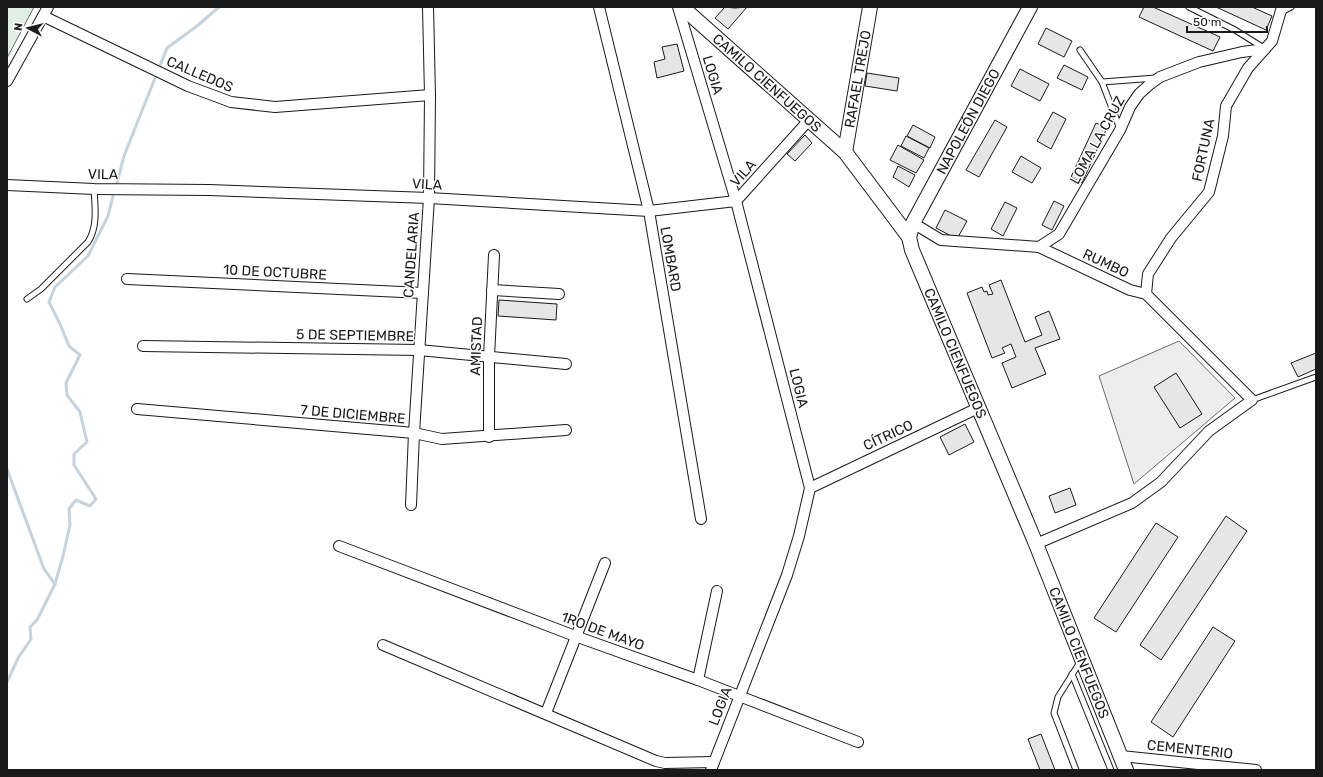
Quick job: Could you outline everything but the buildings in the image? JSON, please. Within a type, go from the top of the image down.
[{"type":"main road","name":"CAMILO CIENFUEGOS","points":[[682,7],[845,152],[909,237],[912,250],[1036,544],[1126,770]]},
{"type":"main road","name":"RAFAEL TREJO","points":[[845,152],[870,7]]},
{"type":"main road","name":"NAPOLEÓN DIEGO","points":[[909,237],[913,223],[1030,7]]},
{"type":"street","name":"CANDELARIA","points":[[411,505],[414,433],[429,198],[430,95],[428,7]]},
{"type":"street","name":"LOMBARD","points":[[599,7],[649,211],[701,519]]},
{"type":"street","name":"LOGIA","points":[[678,7],[736,201],[810,488],[799,536],[787,575],[712,766]]},
{"type":"street","name":"FORTUNA","points":[[1146,294],[1148,274],[1171,238],[1209,192],[1223,136],[1226,106],[1248,68],[1272,41],[1281,10]]},
{"type":"street","name":"CALLEDOS","points":[[46,11],[188,86],[231,102],[275,107],[430,95]]},
{"type":"street","points":[[7,81],[46,11]]},
{"type":"street","name":"LOMA LA CRUZ","points":[[1039,247],[1059,234],[1120,130],[1130,107],[1148,84],[1160,77],[1187,66],[1211,59],[1265,49]]},
{"type":"street","name":"VILA","points":[[7,184],[94,189],[209,190],[429,198],[649,211],[736,201],[810,120]]},
{"type":"street","name":"RUMBO","points":[[913,223],[941,240],[1039,247],[1130,290],[1146,294],[1252,400]]},
{"type":"street","name":"AMISTAD","points":[[489,437],[489,357],[494,255]]},
{"type":"street","name":"10 DE OCTUBRE","points":[[127,278],[423,294]]},
{"type":"street","points":[[492,290],[559,294]]},
{"type":"street","name":"5 DE SEPTIEMBRE","points":[[143,346],[419,350],[566,364]]},
{"type":"street","points":[[1036,544],[1132,503],[1161,482],[1209,431],[1252,400]]},
{"type":"street","name":"CÍTRICO","points":[[810,488],[978,408]]},
{"type":"street","name":"7 DE DICIEMBRE","points":[[137,409],[414,433],[442,439],[489,437],[566,430]]},
{"type":"street","name":"1RO DE MAYO","points":[[339,546],[575,636],[698,680],[858,742]]},
{"type":"street","points":[[546,713],[605,563]]},
{"type":"street","points":[[698,680],[717,592]]},
{"type":"street","points":[[383,645],[656,761],[712,766]]},
{"type":"street","name":"CEMENTERIO","points":[[1121,756],[1256,770]]},
{"type":"lane","points":[[1189,7],[1235,30],[1265,49]]},
{"type":"lane","points":[[1281,10],[1291,7]]},
{"type":"lane","points":[[1080,50],[1102,82],[1120,130]]},
{"type":"lane","points":[[1102,82],[1160,77]]},
{"type":"lane","points":[[27,299],[41,289],[88,242],[92,236],[95,219],[94,189]]},
{"type":"lane","points":[[1252,400],[1316,377]]},
{"type":"lane","points":[[1076,770],[1054,713],[1058,697],[1082,658]]},
{"type":"lane","points":[[1072,674],[1111,770]]},
{"type":"green space","points":[[7,7],[34,7],[7,58]]},
{"type":"shaded area","points":[[1179,341],[1235,398],[1134,484],[1099,376]]},
{"type":"waterway","points":[[116,187],[124,156],[167,48],[197,26],[219,7]]},
{"type":"waterway","points":[[55,584],[70,525],[69,509],[76,500],[90,506],[96,499],[74,465],[74,454],[87,442],[80,412],[67,395],[66,383],[80,355],[69,346],[49,302],[55,287],[88,256],[108,216],[114,192]]},
{"type":"waterway","points":[[7,469],[44,569],[55,584],[37,620],[30,627],[31,639],[18,658],[7,682]]}]
